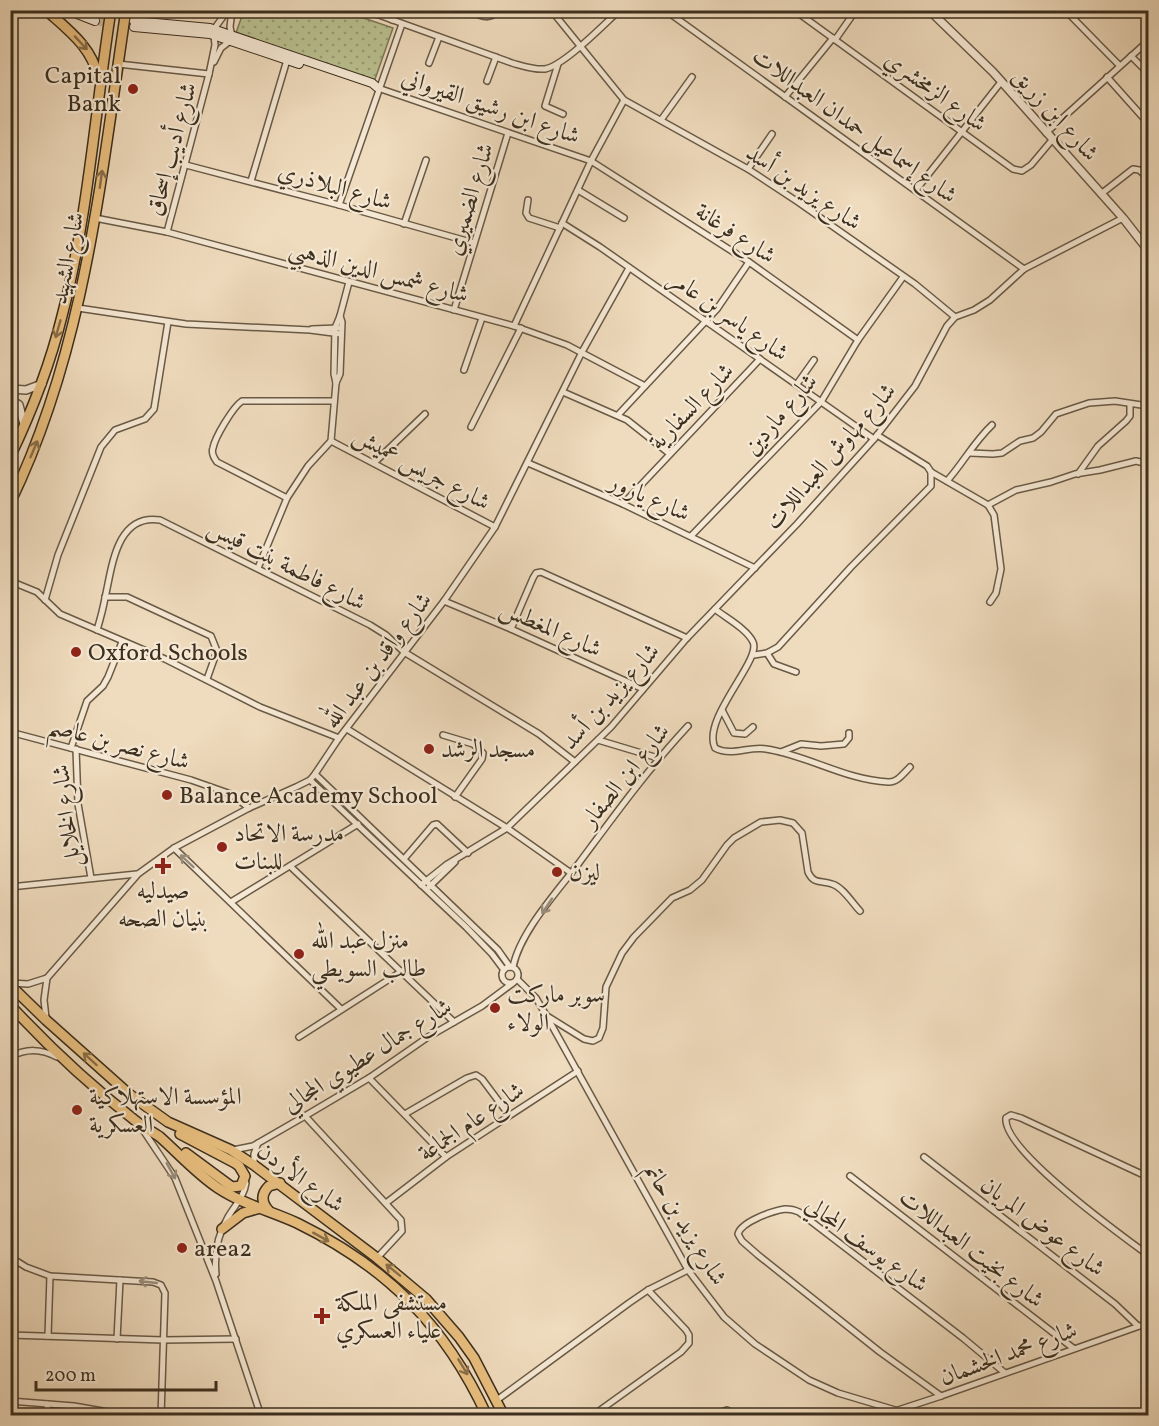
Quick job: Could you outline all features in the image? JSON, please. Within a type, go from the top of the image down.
[{"type":"highway","points":[[46,10],[87,48],[96,66],[99,86]]},
{"type":"highway","name":"شارع الشهيد","points":[[10,457],[42,384],[62,318],[75,258],[111,10]]},
{"type":"highway","name":"شارع الشهيد","points":[[10,503],[41,433],[78,308],[95,218],[126,10]]},
{"type":"highway","name":"شارع الأردن","points":[[10,984],[46,1020],[129,1094],[168,1122],[231,1150],[254,1165],[378,1257],[426,1299],[459,1337],[482,1371],[504,1416]]},
{"type":"highway","name":"شارع الأردن","points":[[10,1005],[64,1059],[215,1186],[241,1200],[298,1224],[375,1270],[441,1335],[468,1376],[487,1416]]},
{"type":"highway","points":[[158,1136],[169,1141],[232,1187],[242,1186],[245,1176],[235,1163],[184,1137],[168,1122]]},
{"type":"highway","points":[[222,1229],[235,1217],[251,1209],[264,1209],[262,1195],[269,1186],[280,1183]]},
{"type":"main road","points":[[67,10],[95,18],[83,10]]},
{"type":"main road","points":[[134,24],[214,33],[232,38]]},
{"type":"main road","name":"شارع ابن رشيق القيرواني","points":[[232,38],[287,60],[378,88]]},
{"type":"main road","name":"شارع ابن رشيق القيرواني","points":[[232,38],[372,83],[378,88]]},
{"type":"street","name":"شارع أديب إسحاق","points":[[167,232],[209,74],[214,49],[214,33],[230,10]]},
{"type":"street","name":"شارع أديب إسحاق","points":[[209,74],[220,48],[232,38],[230,10]]},
{"type":"street","points":[[365,10],[534,69],[543,69],[558,64],[620,10]]},
{"type":"street","points":[[392,20],[396,10]]},
{"type":"street","points":[[467,10],[485,17],[494,16],[500,10]]},
{"type":"street","points":[[471,427],[591,161],[624,100],[551,10]]},
{"type":"street","name":"شارع إسماعيل حمدان العبداللات","points":[[666,10],[1024,269]]},
{"type":"street","name":"شارع الزمخشري","points":[[794,10],[1013,169],[1020,171],[1031,165],[1052,140]]},
{"type":"street","points":[[785,97],[856,10]]},
{"type":"street","name":"شارع ابن زريق","points":[[928,10],[962,41],[1001,82],[1149,250]]},
{"type":"street","points":[[1065,10],[1120,66]]},
{"type":"street","points":[[339,205],[402,24]]},
{"type":"street","points":[[429,63],[439,37]]},
{"type":"street","points":[[1046,133],[1149,41]]},
{"type":"street","points":[[1131,56],[1149,73]]},
{"type":"street","points":[[487,81],[496,57]]},
{"type":"street","points":[[251,181],[287,60]]},
{"type":"street","points":[[118,64],[209,74]]},
{"type":"street","points":[[558,64],[545,106],[563,114]]},
{"type":"street","points":[[661,120],[692,77]]},
{"type":"street","points":[[1107,77],[1149,123]]},
{"type":"street","points":[[916,190],[1001,82]]},
{"type":"street","name":"شارع ابن رشيق القيرواني","points":[[378,88],[591,161]]},
{"type":"street","points":[[10,94],[14,120],[11,156]]},
{"type":"street","name":"شارع يزيد بن أسد","points":[[624,100],[748,169],[923,290],[955,317]]},
{"type":"street","name":"شارع الضميري","points":[[454,310],[508,133]]},
{"type":"street","points":[[748,169],[772,134]]},
{"type":"street","points":[[404,224],[426,160]]},
{"type":"street","name":"شارع فرغانة","points":[[591,161],[749,262],[858,340]]},
{"type":"street","name":"شارع البلاذري","points":[[186,165],[474,243]]},
{"type":"street","points":[[1101,194],[1130,170],[1139,170],[1149,178]]},
{"type":"street","points":[[578,189],[624,218]]},
{"type":"street","name":"شارع ياسر بن عامر","points":[[528,200],[526,213],[529,218],[561,226],[629,268],[821,402],[875,437],[927,466],[931,472],[988,505]]},
{"type":"street","name":"شارع شمس الدين الذهبي","points":[[95,218],[167,232],[518,327],[582,352],[645,386]]},
{"type":"street","points":[[955,317],[974,310],[990,300],[1024,269],[1123,218]]},
{"type":"street","points":[[618,415],[706,322],[724,300],[749,262]]},
{"type":"street","name":"شارع واقد بن عبد الله","points":[[47,978],[138,874],[174,848],[249,808],[310,780],[315,774],[339,738],[444,601],[495,527],[582,352],[629,268]]},
{"type":"street","name":"شارع ماردين","points":[[692,535],[821,402],[858,340],[903,277]]},
{"type":"street","points":[[258,568],[287,498],[308,466],[332,441],[336,383],[340,374],[338,331],[349,282]]},
{"type":"street","points":[[78,308],[186,324],[338,331]]},
{"type":"street","name":"شارع مهاوش العبداللات","points":[[754,567],[875,437],[915,386],[947,326],[955,317]]},
{"type":"street","points":[[464,370],[482,318]]},
{"type":"street","points":[[45,600],[58,555],[101,447],[115,430],[145,419],[154,409],[168,322]]},
{"type":"street","name":"شارع السفارية","points":[[623,504],[760,359]]},
{"type":"street","points":[[797,384],[814,360]]},
{"type":"street","points":[[10,389],[26,390],[42,384]]},
{"type":"street","points":[[20,390],[21,397],[13,400],[21,410],[23,430]]},
{"type":"street","points":[[563,392],[618,415],[670,454]]},
{"type":"street","points":[[287,498],[217,462],[212,448],[231,411],[242,401],[334,401]]},
{"type":"street","points":[[970,453],[1002,453],[1020,441],[1034,438],[1056,414],[1069,409],[1103,401],[1149,406]]},
{"type":"street","points":[[1078,474],[1098,446],[1130,416],[1130,404]]},
{"type":"street","points":[[374,463],[425,414]]},
{"type":"street","points":[[947,481],[970,453],[980,436],[992,425]]},
{"type":"street","name":"شارع جريس عميش","points":[[332,441],[495,527]]},
{"type":"street","points":[[990,603],[996,593],[1001,569],[994,515],[988,505],[1016,490],[1078,474],[1136,461],[1149,464]]},
{"type":"street","name":"شارع يازور","points":[[528,463],[692,535],[754,567]]},
{"type":"street","points":[[754,655],[767,653],[778,647],[792,633],[851,567],[931,486],[931,472]]},
{"type":"street","name":"شارع فاطمة بنت قيس","points":[[105,597],[113,557],[132,526],[143,519],[160,520],[369,625],[386,635],[404,652],[539,734],[575,762]]},
{"type":"street","name":"شارع يزيد بن أسد","points":[[424,887],[456,861],[507,828],[598,740],[687,638],[754,567]]},
{"type":"street","points":[[511,629],[533,578],[536,573],[541,572],[687,638]]},
{"type":"street","points":[[10,581],[32,590],[60,614],[122,642],[153,653],[260,707],[339,738]]},
{"type":"street","points":[[97,630],[105,597],[127,597],[211,636],[217,651],[207,679]]},
{"type":"street","name":"شارع المغطس","points":[[444,601],[643,689]]},
{"type":"street","points":[[715,609],[744,631],[753,641],[754,655],[744,668],[722,710],[713,734],[715,748],[732,752],[757,748],[781,752],[850,775],[889,782],[898,779],[910,767]]},
{"type":"street","name":"شارع الخلايل","points":[[92,878],[78,804],[73,749],[87,701],[105,683],[122,642]]},
{"type":"street","points":[[767,653],[774,664],[796,672]]},
{"type":"street","points":[[722,710],[734,733],[745,734],[753,727]]},
{"type":"street","name":"شارع ابن الصفار","points":[[511,967],[519,947],[571,873],[658,758],[688,726]]},
{"type":"street","points":[[347,729],[507,828],[571,873]]},
{"type":"street","name":"شارع نصر بن عاصم","points":[[10,732],[191,780],[231,794],[249,808]]},
{"type":"street","points":[[781,752],[801,744],[821,746],[844,744],[849,738],[849,733]]},
{"type":"street","points":[[443,735],[473,744],[483,753],[482,759],[455,796]]},
{"type":"street","points":[[598,740],[658,758]]},
{"type":"street","points":[[315,774],[518,972],[515,981],[504,981],[502,976],[504,970],[511,967]]},
{"type":"street","points":[[310,780],[424,887],[492,954],[504,970]]},
{"type":"street","points":[[231,902],[363,820]]},
{"type":"street","points":[[546,1015],[584,1039],[593,1041],[599,1038],[603,1028],[606,987],[622,953],[634,937],[672,898],[696,886],[727,844],[761,822],[780,820],[796,825],[802,833],[809,875],[815,881],[838,886],[860,912]]},
{"type":"street","points":[[404,859],[433,825],[437,824],[468,853]]},
{"type":"street","points":[[174,848],[341,1009]]},
{"type":"street","points":[[290,866],[454,1022]]},
{"type":"street","points":[[10,886],[138,874]]},
{"type":"street","points":[[299,1036],[402,971]]},
{"type":"street","points":[[10,984],[28,984],[47,978],[44,1000],[46,1020]]},
{"type":"street","name":"شارع جمال عطيوي المجالي","points":[[495,995],[504,981]]},
{"type":"street","name":"شارع يزيد بن حاتم","points":[[515,981],[536,998],[688,1270],[729,1322],[782,1363],[824,1387],[895,1410]]},
{"type":"street","name":"شارع جمال عطيوي المجالي","points":[[231,1150],[248,1148],[258,1143],[369,1078],[482,1006],[515,981]]},
{"type":"street","points":[[10,1057],[33,1050],[44,1051],[64,1059]]},
{"type":"street","name":"شارع عام الجماعة","points":[[386,1203],[446,1157],[578,1071]]},
{"type":"street","points":[[405,1114],[476,1075],[482,1079],[509,1115]]},
{"type":"street","points":[[369,1078],[446,1157]]},
{"type":"street","points":[[1149,1177],[1022,1118],[1011,1115],[1006,1118],[1005,1124],[1012,1138],[1041,1171],[1149,1255]]},
{"type":"street","points":[[305,1116],[401,1220],[402,1231],[378,1257]]},
{"type":"street","points":[[138,1123],[175,1178],[216,1281],[261,1416]]},
{"type":"street","points":[[254,1165],[254,1154],[258,1143]]},
{"type":"street","name":"شارع عوض المريان","points":[[924,1157],[1108,1299],[1138,1326]]},
{"type":"street","points":[[216,1281],[216,1254],[222,1229],[241,1200],[245,1176]]},
{"type":"street","name":"شارع بخيت العبداللات","points":[[850,1176],[1073,1348]]},
{"type":"street","name":"شارع يوسف المجالي","points":[[941,1396],[880,1352],[758,1255],[740,1239],[738,1234],[740,1228],[784,1209],[800,1212],[1005,1373]]},
{"type":"street","points":[[10,1257],[26,1267],[50,1276],[156,1282],[164,1287],[161,1416]]},
{"type":"street","points":[[497,1400],[648,1290],[688,1270]]},
{"type":"street","points":[[48,1336],[50,1276]]},
{"type":"street","points":[[117,1339],[120,1280]]},
{"type":"street","points":[[592,1416],[681,1352],[689,1343],[686,1330],[648,1290]]},
{"type":"street","name":"شارع محمد الخشمان","points":[[880,1416],[1149,1323]]},
{"type":"street","points":[[10,1335],[163,1340],[236,1339]]},
{"type":"street","points":[[10,1401],[131,1416]]},
{"type":"street","points":[[47,1404],[48,1416]]},
{"type":"street","points":[[710,1416],[727,1410],[738,1416]]},
{"type":"green space","points":[[244,10],[343,11],[393,28],[374,82],[236,33]]},
{"type":"tunnel","points":[[95,15],[130,21]]},
{"type":"tunnel","points":[[95,21],[129,27]]},
{"type":"place","name":"Capital Bank","points":[[133,89]]},
{"type":"place","name":"Oxford Schools","points":[[76,652]]},
{"type":"place","name":"مسجد الرشد","points":[[429,749]]},
{"type":"place","name":"Balance Academy School","points":[[167,795]]},
{"type":"place","name":"مدرسة الاتحاد للبنات","points":[[222,847]]},
{"type":"place","name":"صيدليه بنيان الصحه","points":[[163,866]]},
{"type":"place","name":"ليزن","points":[[557,872]]},
{"type":"place","name":"منزل عبد الله طالب السويطي","points":[[299,954]]},
{"type":"place","name":"سوبر ماركت الولاء","points":[[495,1008]]},
{"type":"place","name":"المؤسسة الاستهلاكية العسكرية","points":[[77,1110]]},
{"type":"place","name":"area2","points":[[182,1248]]},
{"type":"place","name":"مستشفى الملكة علياء العسكري","points":[[322,1316]]}]
